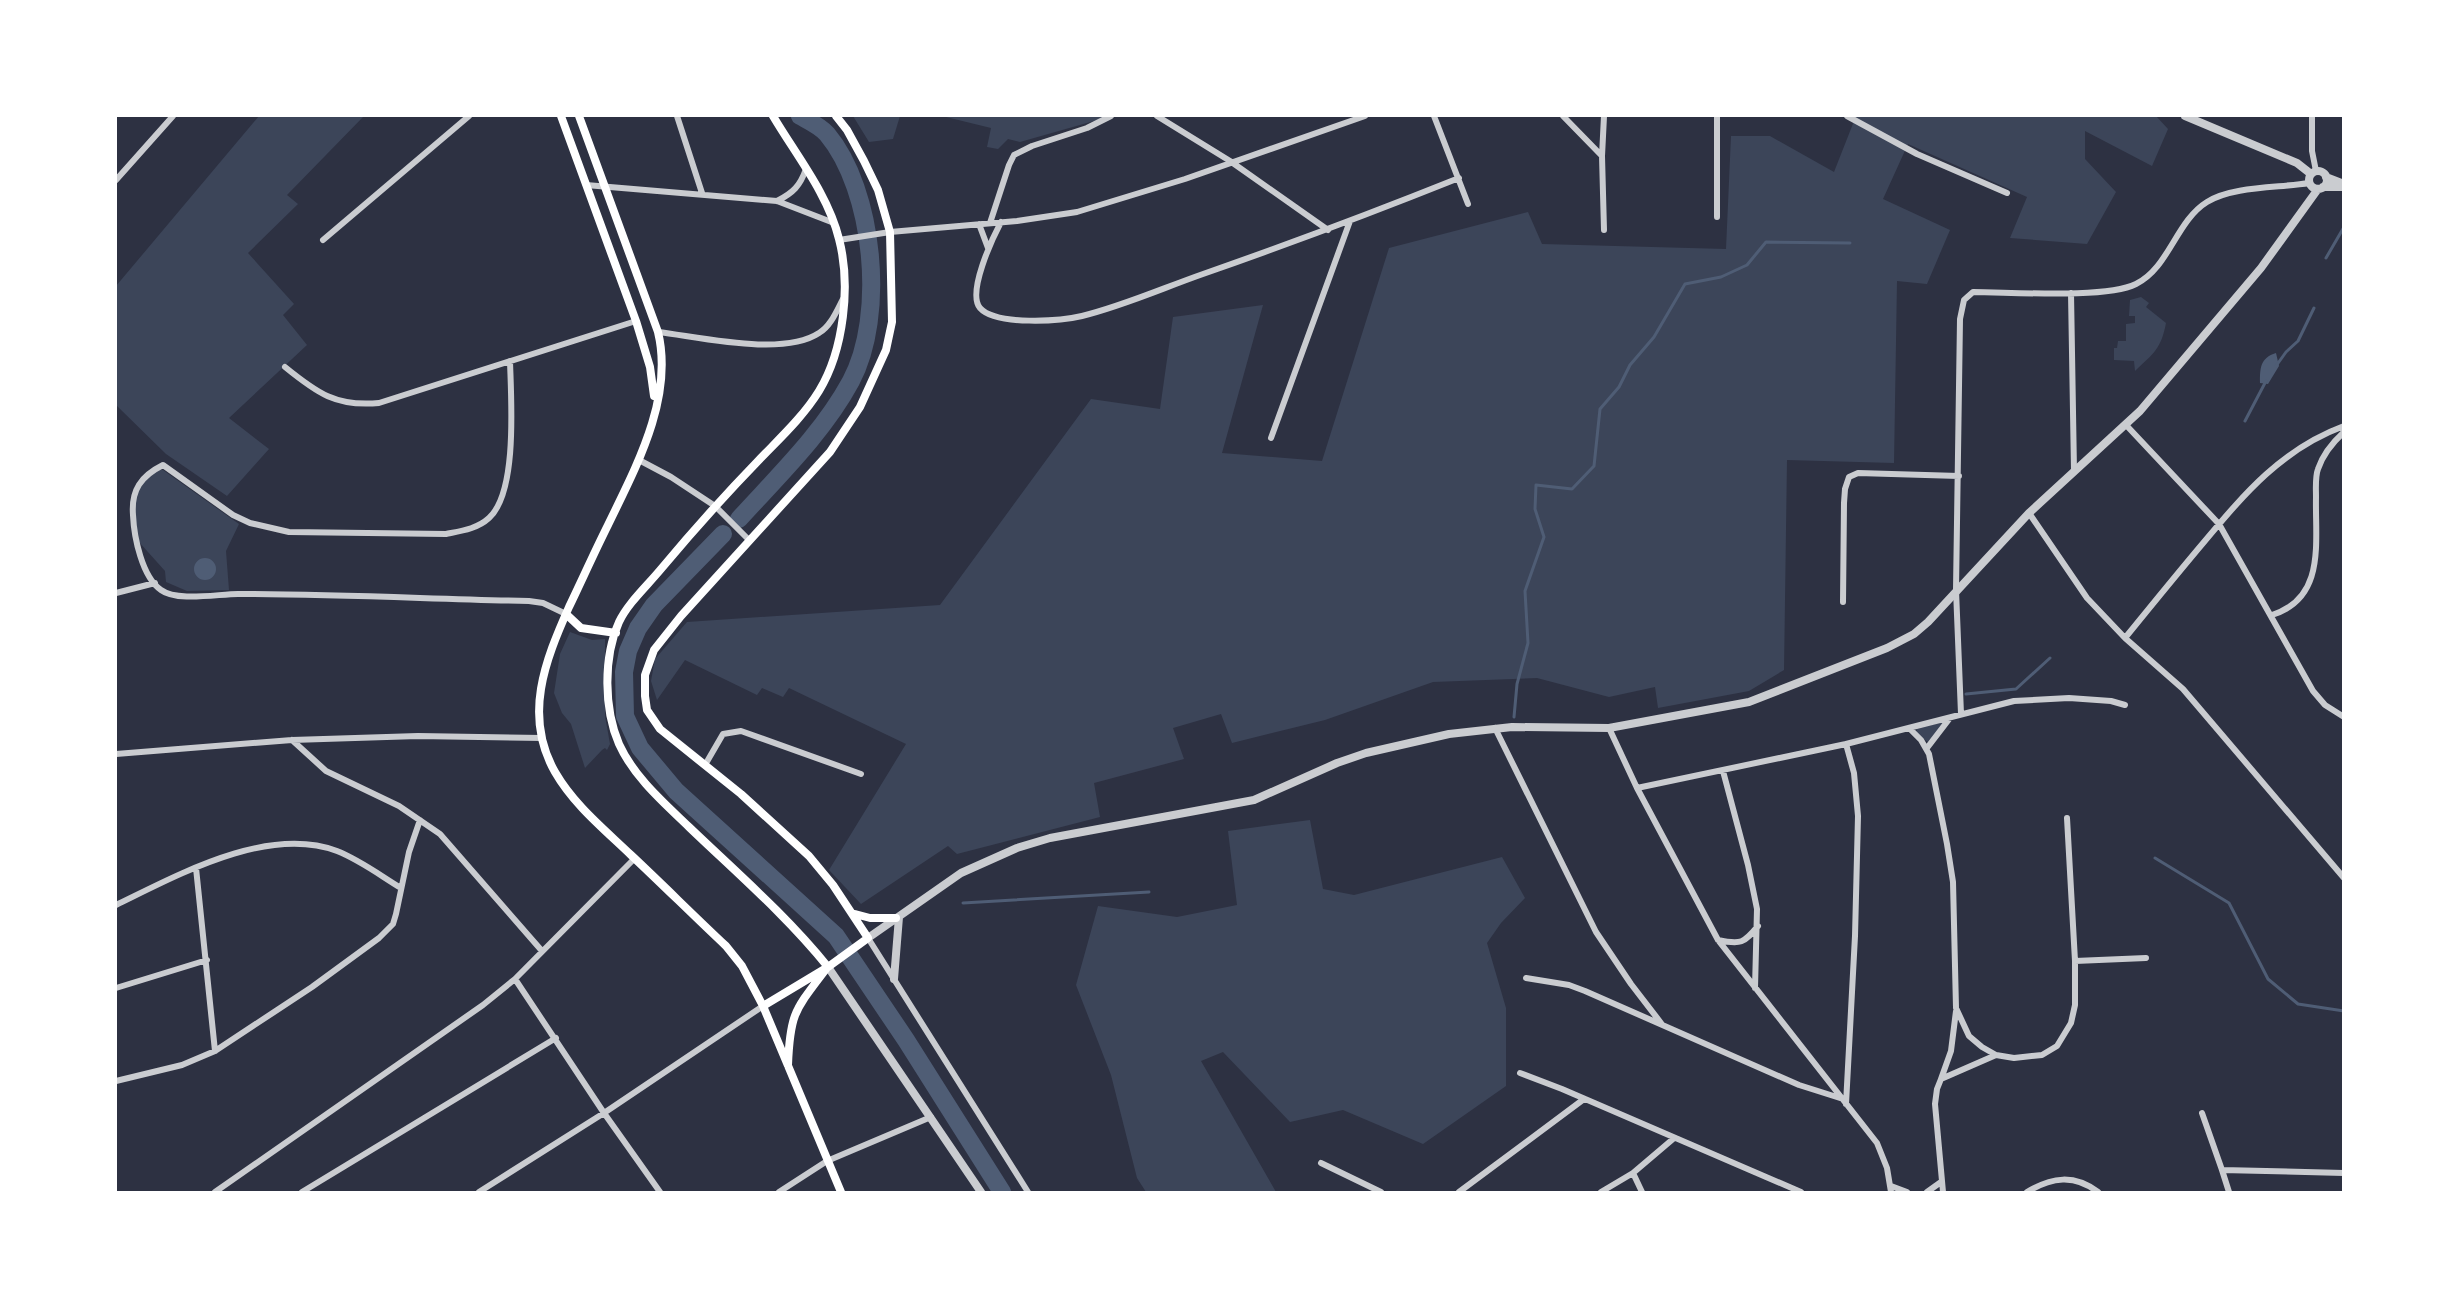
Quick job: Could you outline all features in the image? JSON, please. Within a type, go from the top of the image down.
[{"type":"main road","points":[[561,116],[636,321],[650,367],[656,405]]},
{"type":"main road","points":[[579,116],[658,332],[662,361],[656,405],[639,460],[566,614],[543,672],[539,714],[542,738],[555,771],[574,799],[726,946],[742,966],[763,1006],[841,1192]]},
{"type":"main road","points":[[773,116],[806,169],[834,223],[839,240],[845,295],[841,329],[820,390],[802,414],[715,506],[619,621],[607,687],[609,711],[618,742],[637,774],[791,926],[828,967]]},
{"type":"main road","points":[[763,1006],[828,967],[868,938],[855,914],[808,856],[765,816],[652,720],[645,696],[645,675],[654,650],[681,616],[830,452],[860,407],[886,350],[892,322],[890,232],[878,190],[847,130],[836,116]]},
{"type":"main road","points":[[566,614],[581,628],[615,633]]},
{"type":"main road","points":[[855,914],[870,918],[898,917]]},
{"type":"main road","points":[[788,1069],[789,1041],[795,1010],[828,967]]},
{"type":"street","points":[[116,180],[173,116]]},
{"type":"street","points":[[323,240],[469,116]]},
{"type":"street","points":[[676,116],[702,194]]},
{"type":"street","points":[[990,223],[1014,155],[1032,146],[1087,128],[1111,116]]},
{"type":"street","points":[[1157,116],[1230,161],[1328,230]]},
{"type":"street","points":[[839,240],[890,232],[1001,222],[1077,212],[1121,200],[1365,116]]},
{"type":"street","points":[[1434,116],[1468,204]]},
{"type":"street","points":[[1563,116],[1602,156]]},
{"type":"street","points":[[1604,116],[1602,156],[1604,230]]},
{"type":"street","points":[[1717,116],[1717,217]]},
{"type":"street","points":[[1847,116],[1917,154],[2007,192]]},
{"type":"street","points":[[2185,116],[2297,163],[2315,182],[2343,185]]},
{"type":"street","points":[[1028,1192],[868,938],[962,873],[1017,848],[1050,838],[1254,800],[1337,763],[1366,753],[1449,734],[1495,728],[1610,728],[1749,702],[1887,648],[1914,634],[1941,609],[2029,513],[2126,425],[2261,268],[2302,209],[2315,182],[2312,116]]},
{"type":"street","points":[[777,201],[790,195],[798,187],[806,169]]},
{"type":"street","points":[[1961,714],[1956,590],[1960,318],[1964,300],[1973,292],[2071,293],[2122,289],[2144,280],[2192,214],[2217,197],[2235,192],[2326,182],[2326,177],[2343,185]]},
{"type":"street","points":[[1001,222],[988,248],[976,294],[981,309],[1022,321],[1054,321],[1082,316],[1328,230],[1459,178]]},
{"type":"street","points":[[586,185],[777,201],[834,223]]},
{"type":"street","points":[[1271,438],[1350,221]]},
{"type":"street","points":[[979,224],[988,248]]},
{"type":"street","points":[[2071,293],[2074,471]]},
{"type":"street","points":[[658,332],[782,345],[821,332],[845,295]]},
{"type":"street","points":[[285,368],[321,394],[340,402],[360,405],[400,397],[636,321]]},
{"type":"street","points":[[510,361],[511,422],[504,493],[497,509],[481,525],[466,531],[446,534],[289,532],[250,523],[233,515],[163,465],[150,472],[135,489],[132,508],[140,554],[155,583],[161,590],[175,595],[237,594],[529,601],[543,603],[566,614]]},
{"type":"street","points":[[2126,425],[2219,524],[2313,691],[2325,705],[2343,717]]},
{"type":"street","points":[[2125,638],[2219,524],[2263,475],[2298,447],[2343,426]]},
{"type":"street","points":[[2272,615],[2284,611],[2300,600],[2307,590],[2315,558],[2317,471],[2328,447],[2343,432]]},
{"type":"street","points":[[639,460],[671,477],[715,506],[749,540]]},
{"type":"street","points":[[1844,602],[1844,503],[1845,489],[1850,477],[1858,473],[1959,476]]},
{"type":"street","points":[[2029,513],[2087,598],[2125,638],[2183,689],[2343,878]]},
{"type":"street","points":[[116,593],[155,583]]},
{"type":"street","points":[[1637,788],[1846,744],[2014,701],[2043,698],[2111,701],[2125,705]]},
{"type":"street","points":[[1927,748],[1950,718]]},
{"type":"street","points":[[1495,728],[1596,932],[1631,984],[1662,1023]]},
{"type":"street","points":[[1610,728],[1677,867],[1718,940],[1877,1143],[1887,1168],[1891,1189],[1907,1192]]},
{"type":"street","points":[[1909,728],[1927,748],[1941,806],[1953,882],[1956,1008],[1952,1051],[1937,1089],[1935,1104],[1943,1192]]},
{"type":"street","points":[[705,765],[723,734],[741,731],[861,774]]},
{"type":"street","points":[[116,754],[292,740],[417,736],[542,738]]},
{"type":"street","points":[[292,740],[326,771],[399,806],[440,834],[542,951]]},
{"type":"street","points":[[1844,1102],[1855,936],[1858,816],[1854,773],[1846,744]]},
{"type":"street","points":[[1723,771],[1748,865],[1758,925],[1755,989]]},
{"type":"street","points":[[1956,1008],[1969,1036],[1996,1055],[2029,1058],[2042,1056],[2057,1046],[2071,1023],[2075,1005],[2076,961],[2067,818]]},
{"type":"street","points":[[116,1081],[182,1065],[214,1051],[312,987],[379,938],[393,924],[409,852],[420,820]]},
{"type":"street","points":[[116,904],[196,868],[251,849],[279,845],[321,847],[348,856],[401,888]]},
{"type":"street","points":[[215,1192],[483,1005],[515,979],[635,858]]},
{"type":"street","points":[[196,868],[207,960],[214,1051]]},
{"type":"street","points":[[894,979],[898,917]]},
{"type":"street","points":[[1718,940],[1738,943],[1748,938],[1758,925]]},
{"type":"street","points":[[2076,961],[2146,958]]},
{"type":"street","points":[[116,988],[207,960]]},
{"type":"street","points":[[828,967],[981,1192]]},
{"type":"street","points":[[1526,978],[1569,985],[1662,1023],[1799,1085],[1844,1102]]},
{"type":"street","points":[[515,979],[604,1113],[660,1192]]},
{"type":"street","points":[[479,1192],[487,1190],[763,1006]]},
{"type":"street","points":[[302,1192],[556,1038]]},
{"type":"street","points":[[1941,1079],[1996,1055]]},
{"type":"street","points":[[1520,1073],[1801,1192]]},
{"type":"street","points":[[1459,1192],[1584,1099]]},
{"type":"street","points":[[2202,1113],[2229,1192]]},
{"type":"street","points":[[778,1192],[827,1161],[931,1118]]},
{"type":"street","points":[[1601,1192],[1633,1173],[1673,1139]]},
{"type":"street","points":[[1321,1163],[1381,1192]]},
{"type":"street","points":[[2222,1170],[2343,1173]]},
{"type":"street","points":[[1633,1173],[1642,1192]]},
{"type":"street","points":[[2027,1192],[2055,1179],[2070,1179],[2084,1182],[2098,1192]]},
{"type":"street","points":[[1928,1192],[1941,1182]]},
{"type":"street","points":[[1778,1192],[1782,1185]]},
{"type":"shaded area","points":[[259,116],[364,116],[287,195],[298,204],[248,253],[294,304],[283,315],[307,345],[229,418],[269,449],[227,496],[166,454],[116,405],[116,286]]},
{"type":"shaded area","points":[[853,116],[900,116],[893,139],[869,142]]},
{"type":"shaded area","points":[[942,116],[1104,116],[1101,119],[1020,142],[1008,139],[998,149],[987,147],[991,128]]},
{"type":"shaded area","points":[[1856,116],[2156,116],[2168,129],[2152,166],[2085,131],[2085,159],[2116,192],[2087,244],[2010,238],[2027,197],[1908,144],[1883,199],[1950,230],[1927,284],[1897,281],[1894,463],[1787,460],[1784,670],[1749,691],[1658,708],[1655,687],[1609,697],[1537,678],[1433,682],[1325,720],[1232,743],[1221,714],[1173,728],[1184,759],[1094,783],[1100,817],[957,854],[948,846],[861,904],[829,870],[906,744],[789,688],[783,697],[762,688],[757,695],[685,660],[657,700],[651,681],[655,659],[687,622],[940,605],[1091,399],[1160,409],[1173,317],[1263,305],[1222,453],[1322,461],[1389,248],[1528,212],[1542,244],[1726,249],[1731,136],[1770,136],[1834,172]]},
{"type":"shaded area","points":[[2141,297],[2149,303],[2146,307],[2166,323],[2162,339],[2156,350],[2135,371],[2134,361],[2114,360],[2114,348],[2117,348],[2118,341],[2126,341],[2126,324],[2135,323],[2135,316],[2129,316],[2130,300]]},
{"type":"shaded area","points":[[2276,353],[2279,366],[2268,384],[2260,383],[2262,364]]},
{"type":"shaded area","points":[[155,470],[163,470],[239,524],[226,551],[229,590],[187,591],[166,582],[165,571],[139,542],[133,505],[137,490]]},
{"type":"shaded area","points":[[205,558],[213,561],[216,569],[213,577],[205,580],[197,577],[194,569],[197,561]]},
{"type":"shaded area","points":[[570,632],[592,640],[605,639],[605,716],[610,744],[607,750],[605,748],[602,750],[585,768],[571,724],[562,713],[554,693],[560,654]]},
{"type":"shaded area","points":[[1947,721],[1928,742],[1916,734],[1917,729]]},
{"type":"shaded area","points":[[1310,820],[1323,889],[1354,895],[1502,857],[1525,898],[1501,923],[1487,943],[1506,1008],[1506,1086],[1423,1144],[1343,1110],[1290,1122],[1223,1052],[1201,1061],[1276,1192],[1146,1192],[1137,1178],[1111,1075],[1076,985],[1098,906],[1177,917],[1237,905],[1228,831]]},
{"type":"waterway","points":[[739,519],[814,436],[840,400],[862,354],[869,323],[870,254],[856,187],[843,158],[827,134],[800,116]]},
{"type":"waterway","points":[[2326,258],[2344,227]]},
{"type":"waterway","points":[[1514,717],[1517,684],[1528,643],[1525,591],[1544,537],[1535,509],[1536,485],[1572,489],[1594,466],[1600,409],[1619,387],[1630,365],[1654,337],[1685,284],[1721,277],[1747,265],[1766,242],[1850,243]]},
{"type":"waterway","points":[[2276,366],[2298,341],[2314,308]]},
{"type":"waterway","points":[[2245,421],[2266,381]]},
{"type":"waterway","points":[[723,534],[654,605],[638,628],[628,651],[624,672],[625,716],[640,748],[676,791],[836,936],[906,1040],[1002,1192]]},
{"type":"waterway","points":[[1966,694],[2016,689],[2050,658]]},
{"type":"waterway","points":[[2155,858],[2229,903],[2268,979],[2298,1004],[2344,1011]]},
{"type":"waterway","points":[[963,903],[1149,892]]}]
